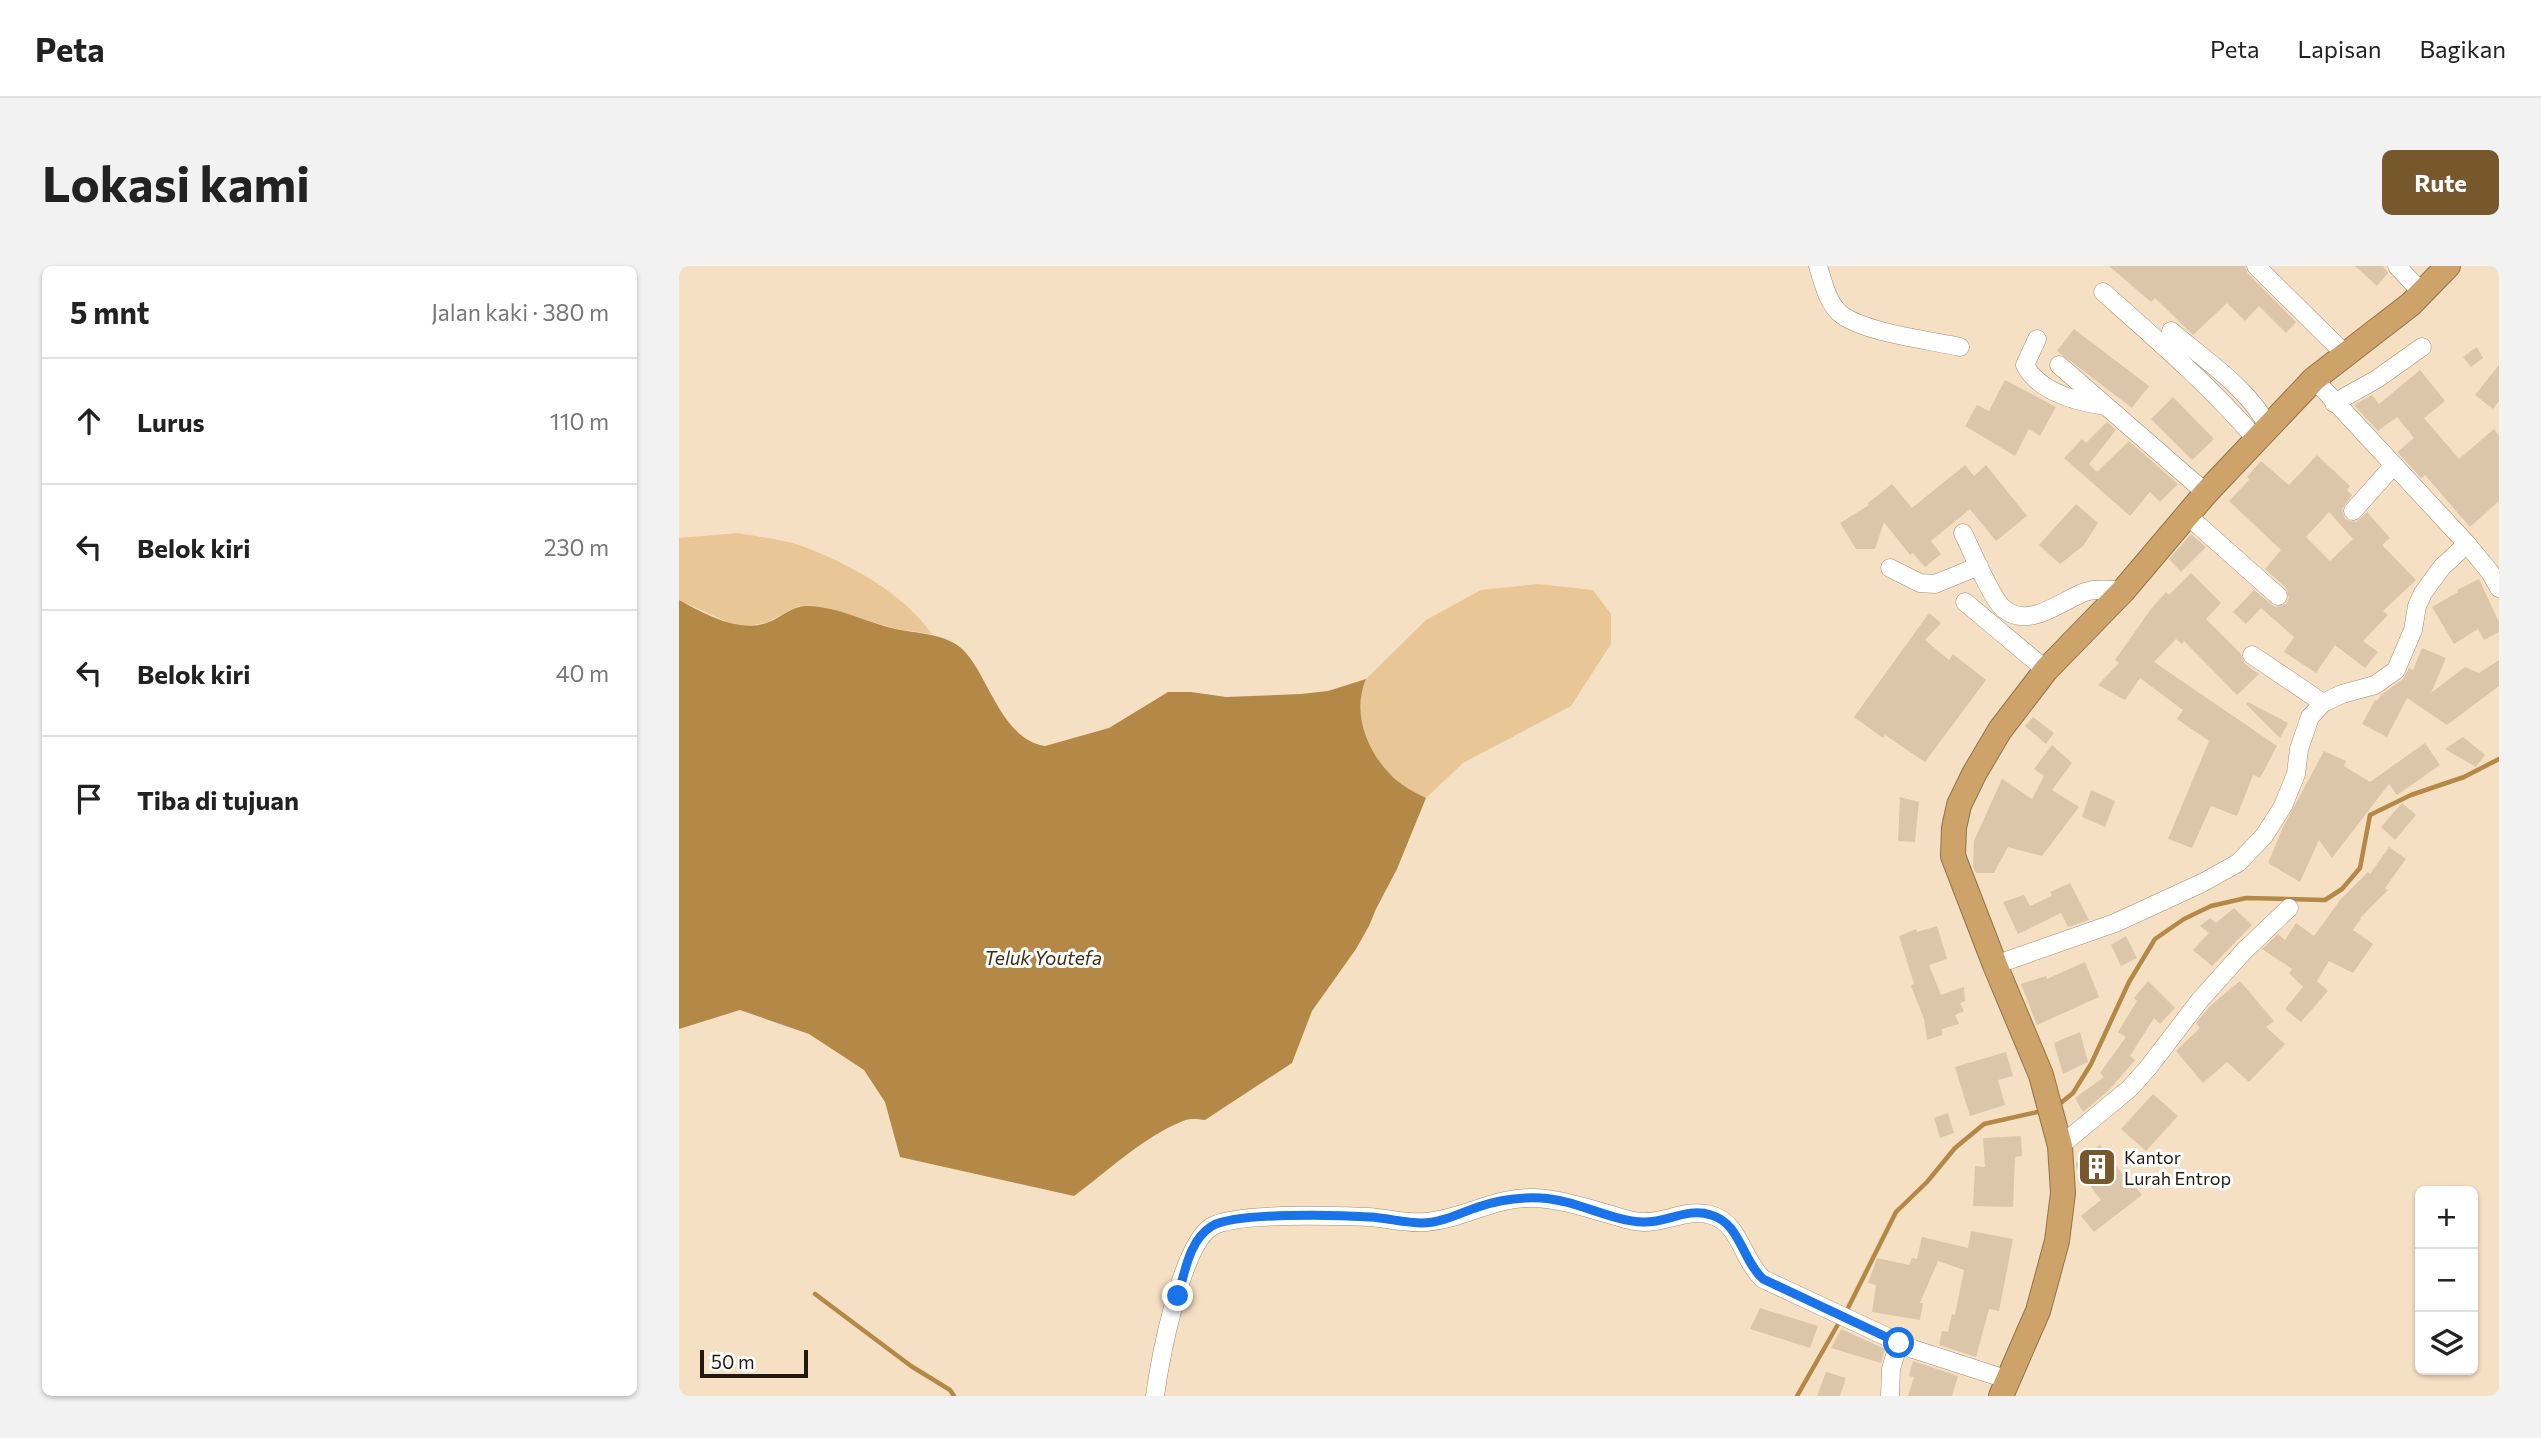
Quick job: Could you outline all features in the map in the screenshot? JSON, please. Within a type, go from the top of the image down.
[{"type":"highway","points":[[2005,1388],[2038,1311],[2057,1241],[2063,1194],[2060,1146],[2041,1075],[1953,856],[1954,828],[1959,805],[2000,730],[2046,670],[2123,591],[2206,494],[2314,379],[2422,293],[2448,266]]},
{"type":"street","points":[[1818,266],[1825,289],[1841,315],[1866,326],[1960,347]]},
{"type":"street","points":[[2256,266],[2346,355]]},
{"type":"street","points":[[2397,266],[2422,293]]},
{"type":"street","points":[[2103,292],[2226,405],[2262,433]]},
{"type":"street","points":[[2171,331],[2256,407],[2262,433]]},
{"type":"street","points":[[2037,339],[2025,365],[2029,373],[2059,393],[2106,406]]},
{"type":"street","points":[[2334,403],[2377,379],[2422,347]]},
{"type":"street","points":[[2059,365],[2206,494]]},
{"type":"street","points":[[2314,379],[2467,544],[2490,572],[2499,588]]},
{"type":"street","points":[[2353,511],[2394,466]]},
{"type":"street","points":[[2188,516],[2278,596]]},
{"type":"street","points":[[1963,533],[2004,609],[2015,614],[2028,616],[2041,613],[2097,589],[2123,591]]},
{"type":"street","points":[[1995,965],[2115,923],[2202,883],[2238,863],[2265,836],[2283,806],[2296,774],[2299,749],[2310,718],[2323,703],[2341,694],[2375,685],[2396,670],[2413,630],[2417,606],[2423,593],[2442,567],[2467,544]]},
{"type":"street","points":[[1890,568],[1920,583],[1935,584],[1979,566]]},
{"type":"street","points":[[1965,602],[2046,670]]},
{"type":"street","points":[[2252,655],[2323,703]]},
{"type":"street","points":[[2060,1146],[2129,1089],[2200,1000],[2244,951],[2289,908]]},
{"type":"street","points":[[1155,1396],[1174,1309],[1190,1254],[1199,1237],[1211,1227],[1241,1218],[1370,1217],[1422,1223],[1492,1203],[1533,1198],[1562,1201],[1641,1222],[1658,1221],[1683,1214],[1709,1214],[1728,1225],[1754,1269],[1763,1279],[1893,1340],[2005,1388]]},
{"type":"street","points":[[1890,1396],[1893,1340]]},
{"type":"shaded area","points":[[738,533],[802,546],[857,571],[906,605],[932,634],[896,629],[836,611],[798,606],[768,622],[744,627],[679,600],[679,538]]},
{"type":"shaded area","points":[[1538,584],[1593,590],[1611,614],[1611,644],[1571,706],[1463,763],[1426,798],[1403,785],[1382,764],[1368,742],[1360,704],[1366,679],[1426,620],[1481,590]]},
{"type":"water","name":"Teluk Youtefa","points":[[679,600],[723,621],[746,626],[769,622],[792,609],[808,606],[830,609],[895,629],[945,639],[964,650],[1014,728],[1028,740],[1045,746],[1109,728],[1168,692],[1226,697],[1301,694],[1328,691],[1366,679],[1360,704],[1368,742],[1394,778],[1426,798],[1397,869],[1369,926],[1312,1011],[1292,1063],[1205,1120],[1186,1120],[1154,1136],[1074,1196],[900,1157],[885,1102],[864,1070],[809,1034],[740,1010],[679,1029]]},
{"type":"building","points":[[2109,266],[2245,266],[2248,274],[2296,322],[2286,333],[2259,306],[2245,321],[2227,303],[2193,335],[2155,298],[2151,302]]},
{"type":"building","points":[[2355,266],[2383,266],[2388,273],[2377,286]]},
{"type":"building","points":[[2074,329],[2149,386],[2132,408],[2057,351]]},
{"type":"building","points":[[2477,347],[2483,358],[2471,367],[2463,357]]},
{"type":"building","points":[[2499,365],[2499,401],[2493,409],[2475,395]]},
{"type":"building","points":[[2420,370],[2445,401],[2424,418],[2459,459],[2494,429],[2499,436],[2499,501],[2470,527],[2425,475],[2421,478],[2397,452],[2414,438],[2397,417],[2378,431],[2354,405],[2372,395],[2379,404]]},
{"type":"building","points":[[2005,380],[2056,407],[2040,436],[2029,429],[2015,456],[1965,426],[1977,405],[1989,411]]},
{"type":"building","points":[[2173,397],[2214,439],[2192,460],[2151,419]]},
{"type":"building","points":[[2107,422],[2116,430],[2089,464],[2097,472],[2129,441],[2178,484],[2160,502],[2150,492],[2130,516],[2064,458],[2082,439],[2086,443]]},
{"type":"building","points":[[2317,455],[2350,486],[2347,490],[2352,495],[2342,509],[2345,519],[2356,522],[2367,512],[2390,538],[2382,545],[2416,580],[2383,611],[2388,615],[2363,641],[2378,652],[2365,668],[2335,645],[2316,673],[2284,652],[2294,637],[2261,608],[2246,624],[2233,612],[2254,590],[2275,607],[2286,604],[2289,598],[2286,588],[2265,569],[2281,550],[2229,501],[2250,479],[2247,477],[2261,461],[2289,485]],"holes":[[[2329,512],[2353,539],[2330,561],[2306,537]]]},
{"type":"building","points":[[1965,465],[1974,476],[1986,465],[2027,516],[1996,541],[1970,509],[1931,541],[1941,554],[1925,567],[1913,553],[1910,555],[1884,522],[1875,549],[1856,549],[1840,523],[1869,505],[1868,503],[1892,484],[1912,508]]},
{"type":"building","points":[[2076,504],[2098,523],[2083,546],[2060,564],[2039,545]]},
{"type":"building","points":[[2190,535],[2206,547],[2181,572],[2169,559]]},
{"type":"building","points":[[2191,573],[2221,603],[2206,619],[2241,654],[2245,664],[2259,674],[2237,695],[2184,641],[2182,644],[2176,639],[2154,662],[2277,746],[2260,778],[2253,775],[2237,816],[2211,806],[2192,848],[2168,839],[2209,741],[2177,719],[2183,710],[2140,678],[2125,700],[2098,685],[2119,663],[2115,660],[2151,609],[2166,592],[2169,595]]},
{"type":"building","points":[[2479,579],[2499,622],[2499,632],[2484,640],[2478,629],[2454,644],[2432,607]]},
{"type":"building","points":[[1929,613],[1941,623],[1925,640],[1949,660],[1953,654],[1986,680],[1925,762],[1885,735],[1883,738],[1854,717]]},
{"type":"building","points":[[2422,648],[2446,658],[2431,693],[2465,667],[2479,673],[2499,660],[2499,686],[2447,725],[2407,698],[2387,737],[2362,724],[2375,700],[2403,679],[2409,668],[2413,670]]},
{"type":"building","points":[[2248,702],[2288,723],[2280,738],[2246,704]]},
{"type":"building","points":[[2033,717],[2054,733],[2046,744],[2025,726]]},
{"type":"building","points":[[2463,737],[2485,755],[2476,767],[2445,749]]},
{"type":"building","points":[[2425,743],[2440,765],[2397,795],[2389,784],[2332,858],[2319,840],[2300,882],[2268,863],[2283,827],[2324,751],[2346,761],[2344,766],[2370,782]]},
{"type":"building","points":[[2052,745],[2072,763],[2052,790],[2079,807],[2042,856],[2008,847],[1994,873],[1976,873],[1973,866],[1974,841],[2002,779],[2032,799],[2044,776],[2034,769]]},
{"type":"building","points":[[2091,790],[2115,801],[2105,827],[2082,817]]},
{"type":"building","points":[[1900,797],[1919,802],[1915,842],[1898,841]]},
{"type":"building","points":[[2402,803],[2416,815],[2395,840],[2381,827]]},
{"type":"building","points":[[2389,847],[2406,859],[2385,888],[2388,890],[2360,918],[2353,930],[2373,944],[2353,973],[2329,961],[2317,981],[2328,991],[2301,1022],[2285,1009],[2303,987],[2289,973],[2292,969],[2262,949],[2278,934],[2285,940],[2296,923],[2314,936],[2340,900],[2368,872],[2370,874]]},
{"type":"building","points":[[2070,883],[2089,920],[2068,927],[2061,913],[2018,934],[2003,902],[2024,895],[2030,906],[2052,896],[2050,892]]},
{"type":"building","points":[[2234,908],[2252,925],[2212,966],[2193,950],[2209,933],[2200,926],[2210,918],[2216,923]]},
{"type":"building","points":[[1937,926],[1947,959],[1929,965],[1941,995],[1964,987],[1965,1001],[1960,1003],[1964,1011],[1955,1015],[1959,1024],[1942,1029],[1942,1035],[1927,1040],[1924,1019],[1911,986],[1914,984],[1899,936],[1916,929],[1917,932]]},
{"type":"building","points":[[2126,936],[2137,958],[2121,966],[2111,945]]},
{"type":"building","points":[[2085,962],[2099,997],[2037,1025],[2021,984],[2046,976],[2047,979]]},
{"type":"building","points":[[2148,981],[2175,1008],[2160,1024],[2154,1018],[2130,1056],[2135,1060],[2109,1090],[2083,1112],[2075,1098],[2104,1077],[2100,1073],[2126,1037],[2118,1032],[2137,1001],[2134,998]]},
{"type":"building","points":[[2240,981],[2274,1021],[2266,1027],[2285,1044],[2249,1082],[2227,1062],[2203,1083],[2176,1051],[2200,1028],[2196,1023],[2211,1005]]},
{"type":"building","points":[[2080,1032],[2088,1062],[2063,1074],[2054,1043]]},
{"type":"building","points":[[2006,1052],[2013,1076],[1998,1080],[2005,1105],[1970,1116],[1955,1067]]},
{"type":"building","points":[[2153,1094],[2178,1116],[2146,1151],[2121,1129]]},
{"type":"building","points":[[1948,1113],[1954,1133],[1940,1138],[1934,1118]]},
{"type":"building","points":[[2021,1136],[2022,1156],[2015,1157],[2013,1207],[1973,1206],[1975,1166],[1985,1167],[1983,1138]]},
{"type":"building","points":[[2100,1145],[2142,1195],[2094,1232],[2081,1216],[2101,1200],[2076,1167],[2076,1163]]},
{"type":"building","points":[[1971,1231],[2013,1239],[1999,1311],[1989,1309],[1976,1357],[1939,1345],[1942,1331],[1948,1332],[1952,1314],[1955,1315],[1964,1270],[1938,1261],[1920,1303],[1923,1303],[1920,1320],[1872,1312],[1876,1285],[1868,1283],[1877,1258],[1909,1265],[1912,1258],[1917,1259],[1922,1237],[1968,1248]]},
{"type":"building","points":[[1760,1308],[1818,1326],[1810,1348],[1750,1329]]},
{"type":"building","points":[[1841,1329],[1885,1349],[1881,1363],[1831,1348]]},
{"type":"building","points":[[1913,1361],[1958,1376],[1952,1396],[1908,1396],[1914,1377],[1909,1376]]},
{"type":"building","points":[[1826,1372],[1846,1378],[1840,1396],[1817,1396]]},
{"type":"waterway","points":[[2057,1106],[2073,1093],[2091,1064],[2129,982],[2155,939],[2184,919],[2211,906],[2246,898],[2325,900],[2342,889],[2360,868],[2370,815],[2411,795],[2464,777],[2499,759]]},
{"type":"waterway","points":[[1846,1312],[1896,1212],[1927,1182],[1955,1148],[1984,1124],[2042,1111]]},
{"type":"waterway","points":[[815,1294],[911,1366],[950,1390],[954,1396]]},
{"type":"waterway","points":[[1797,1396],[1841,1319]]},
{"type":"place","name":"Kantor Lurah Entrop","points":[[2097,1167]]},
{"type":"route","points":[[1178,1296],[1190,1254],[1199,1237],[1221,1222],[1241,1218],[1370,1217],[1422,1223],[1509,1199],[1542,1198],[1641,1222],[1658,1221],[1693,1212],[1709,1214],[1728,1225],[1754,1269],[1763,1279],[1899,1343]]}]
